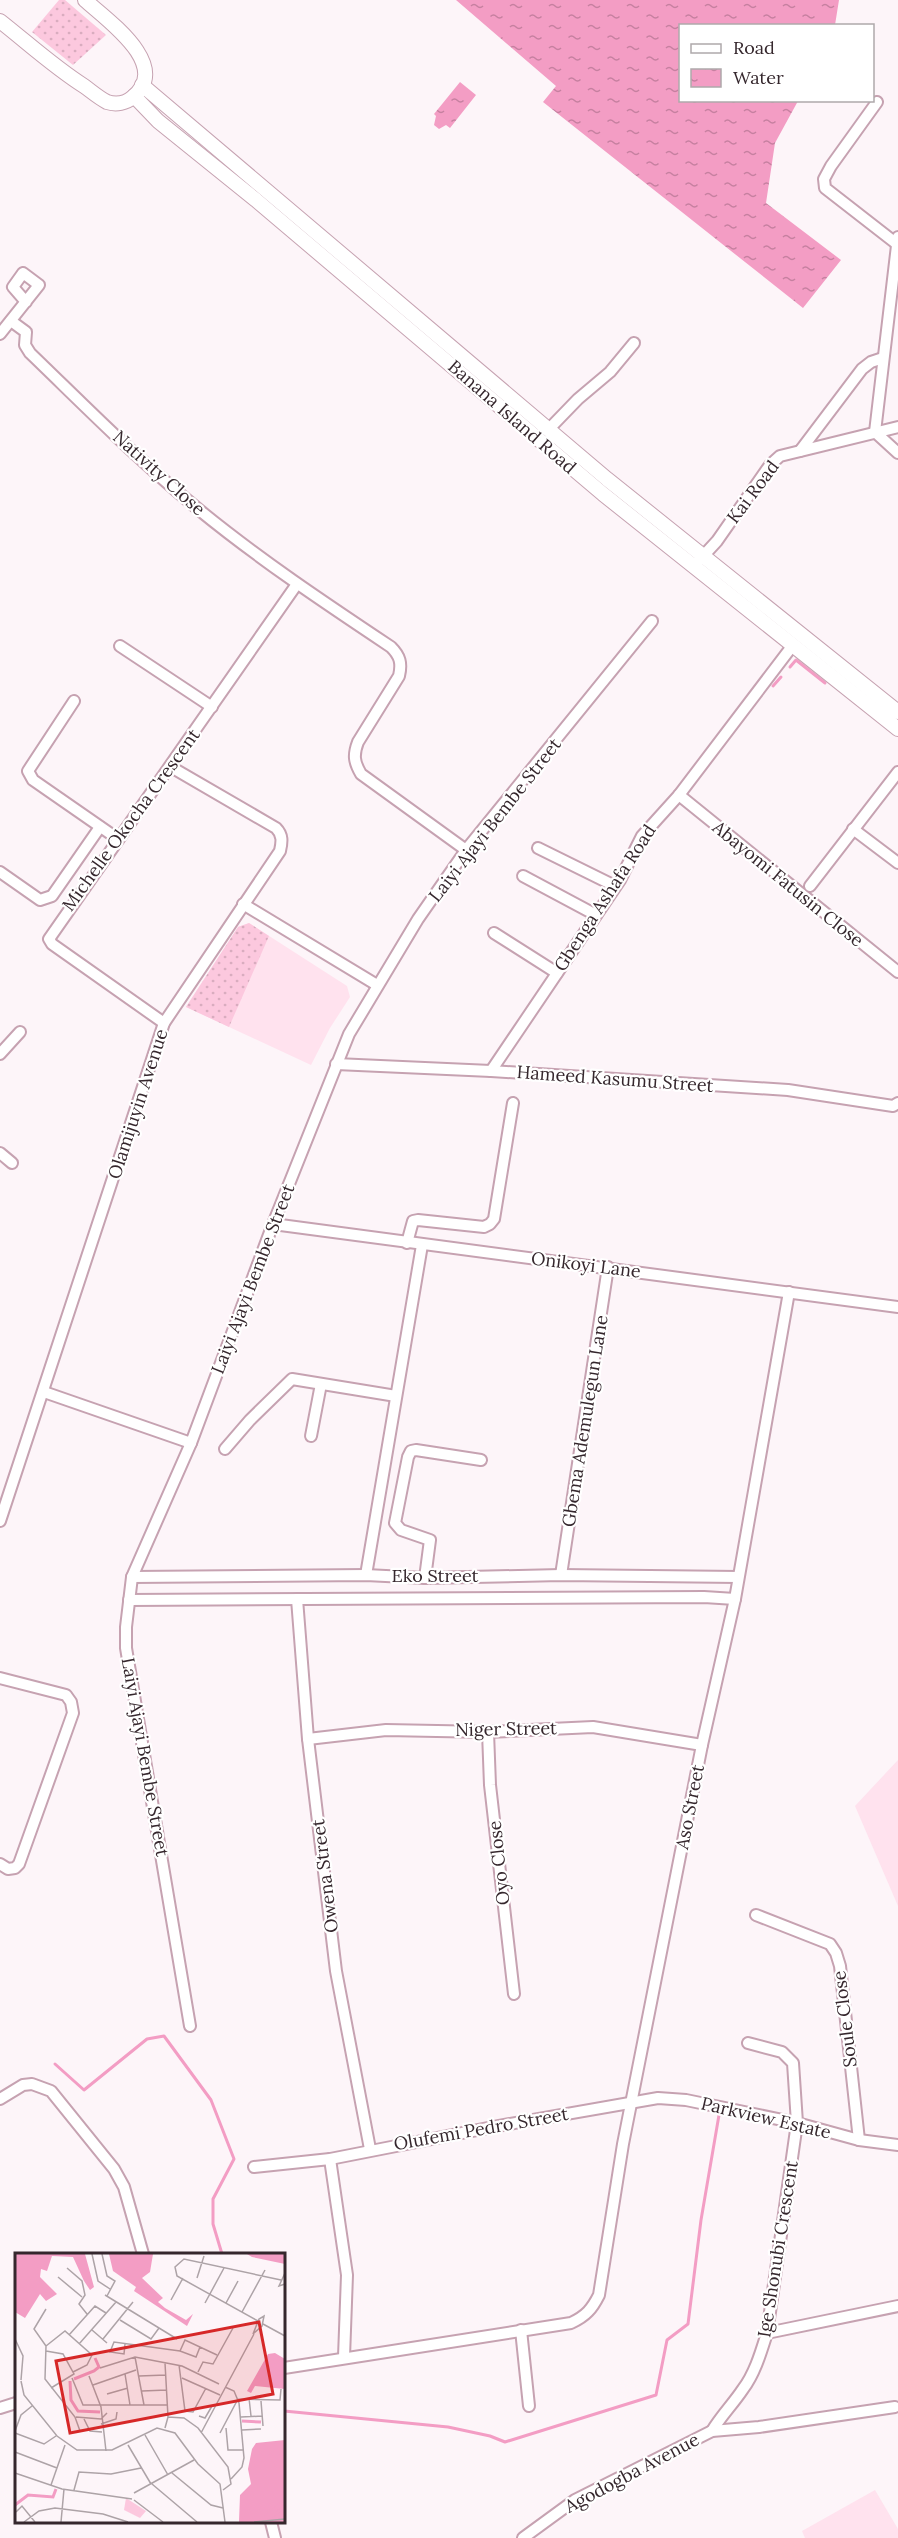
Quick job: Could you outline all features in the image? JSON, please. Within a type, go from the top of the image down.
[{"type":"street","points":[[0,21],[73,79],[106,101],[116,104],[138,91],[145,71],[140,54],[85,0]]},
{"type":"street","name":"Banana Island Road","points":[[138,91],[548,430],[793,645],[898,729]]},
{"type":"street","name":"Banana Island Road","points":[[138,91],[158,121],[273,214],[603,494],[699,561],[898,712]]},
{"type":"street","points":[[878,102],[824,179],[825,188],[898,241],[894,298],[883,358],[875,432],[898,453]]},
{"type":"street","points":[[0,334],[26,302]]},
{"type":"street","name":"Nativity Close","points":[[11,321],[26,333],[26,345],[30,353],[151,469],[196,508],[297,584],[399,654],[401,667],[399,676],[358,742],[353,753],[355,765],[362,774],[466,850]]},
{"type":"street","points":[[548,430],[578,399],[610,372],[634,343]]},
{"type":"street","points":[[800,451],[862,369],[871,362],[883,358]]},
{"type":"street","name":"Kai Road","points":[[699,561],[717,541],[770,465],[780,456],[898,427]]},
{"type":"street","name":"Michelle Okocha Crescent","points":[[164,1023],[52,944],[49,939],[297,584]]},
{"type":"street","name":"Laiyi Ajayi Bembe Street","points":[[190,2026],[126,1648],[132,1578],[191,1443],[336,1064],[377,986],[418,919],[466,850],[652,621]]},
{"type":"street","name":"Gbenga Ashafa Road","points":[[491,1071],[615,886],[642,836],[679,795],[793,645]]},
{"type":"street","points":[[120,646],[212,707]]},
{"type":"street","points":[[74,701],[28,771],[33,780],[118,839]]},
{"type":"street","name":"Olamijuyin Avenue","points":[[0,1521],[164,1023],[280,851],[281,833],[276,828],[171,766]]},
{"type":"street","points":[[810,886],[898,772]]},
{"type":"street","name":"Abayomi Fatusin Close","points":[[679,795],[898,972]]},
{"type":"street","points":[[0,872],[40,900],[46,899],[51,896],[100,827]]},
{"type":"street","points":[[853,829],[898,863]]},
{"type":"street","points":[[538,848],[615,886]]},
{"type":"street","points":[[523,876],[596,915]]},
{"type":"street","points":[[243,904],[377,986]]},
{"type":"street","points":[[495,933],[557,973]]},
{"type":"street","points":[[0,1054],[20,1032]]},
{"type":"street","name":"Hameed Kasumu Street","points":[[336,1064],[491,1071],[788,1090],[896,1105]]},
{"type":"street","points":[[407,1243],[413,1221],[484,1227],[494,1219],[513,1103]]},
{"type":"street","points":[[0,1153],[12,1163]]},
{"type":"street","name":"Onikoyi Lane","points":[[273,1224],[898,1307]]},
{"type":"street","points":[[366,1575],[422,1245]]},
{"type":"street","name":"Gbema Ademulegun Lane","points":[[561,1575],[608,1267]]},
{"type":"street","name":"Aso Street","points":[[521,2330],[571,2323],[592,2309],[599,2295],[623,2145],[702,1744],[735,1599],[789,1293]]},
{"type":"street","points":[[225,1449],[292,1379],[396,1396]]},
{"type":"street","points":[[311,1436],[321,1384]]},
{"type":"street","points":[[44,1392],[191,1443]]},
{"type":"street","points":[[425,1578],[430,1540],[401,1530],[396,1523],[408,1457],[411,1451],[416,1450],[482,1460]]},
{"type":"street","name":"Eko Street","points":[[132,1578],[366,1575],[425,1578],[561,1575],[738,1576]]},
{"type":"street","name":"Eko Street","points":[[129,1600],[704,1597],[735,1599]]},
{"type":"street","name":"Owena Street","points":[[297,1599],[308,1739],[336,1971],[370,2149]]},
{"type":"street","points":[[0,1678],[66,1695],[71,1702],[73,1713],[19,1863],[15,1868],[8,1869],[0,1864]]},
{"type":"street","name":"Niger Street","points":[[308,1739],[386,1730],[488,1732],[593,1727],[702,1744]]},
{"type":"street","name":"Oyo Close","points":[[488,1732],[490,1785],[514,1994]]},
{"type":"street","name":"Soule Close","points":[[756,1915],[830,1944],[836,1953],[840,1966],[859,2140]]},
{"type":"street","name":"Ige Shonubi Crescent","points":[[712,2431],[728,2406],[743,2389],[758,2361],[767,2333],[796,2123],[793,2063],[782,2052],[748,2043]]},
{"type":"street","points":[[0,2099],[23,2085],[32,2084],[51,2091],[114,2169],[124,2187],[143,2253]]},
{"type":"street","name":"Parkview Estate","points":[[633,2103],[658,2098],[686,2100],[796,2123],[859,2140],[898,2145]]},
{"type":"street","name":"Olufemi Pedro Street","points":[[254,2167],[330,2159],[370,2149],[633,2103]]},
{"type":"street","points":[[330,2159],[347,2275],[344,2357]]},
{"type":"street","points":[[767,2333],[898,2306]]},
{"type":"street","points":[[285,2368],[521,2330],[529,2406]]},
{"type":"street","points":[[0,2408],[15,2403]]},
{"type":"street","points":[[712,2431],[759,2427],[895,2407]]},
{"type":"street","name":"Agodogba Avenue","points":[[524,2538],[575,2500],[712,2431]]},
{"type":"street","points":[[271,2523],[275,2538]]},
{"type":"shaded area","points":[[59,0],[65,0],[106,35],[73,65],[32,32]]},
{"type":"shaded area","points":[[249,923],[347,986],[350,997],[330,1028],[311,1065],[186,1007],[238,927]]},
{"type":"shaded area","points":[[249,923],[269,936],[229,1027],[186,1007],[238,927]]},
{"type":"shaded area","points":[[898,1760],[898,1906],[855,1806]]},
{"type":"shaded area","points":[[875,2490],[898,2529],[898,2538],[805,2538],[802,2531]]},
{"type":"water","points":[[456,0],[839,0],[835,24],[679,24],[679,102],[797,102],[775,143],[766,203],[841,260],[803,308],[543,102],[556,86]]},
{"type":"water","points":[[460,82],[476,95],[450,128],[446,125],[439,129],[434,125],[436,116],[434,114]]},
{"type":"waterway","points":[[790,667],[796,660],[825,683]]},
{"type":"waterway","points":[[773,686],[781,677]]},
{"type":"waterway","points":[[55,2064],[84,2090],[147,2039],[164,2036],[211,2100],[234,2159],[213,2199],[213,2224],[222,2253]]},
{"type":"waterway","points":[[285,2411],[448,2427],[490,2436],[505,2442],[656,2395],[667,2340],[688,2324],[701,2220],[719,2115]]}]
